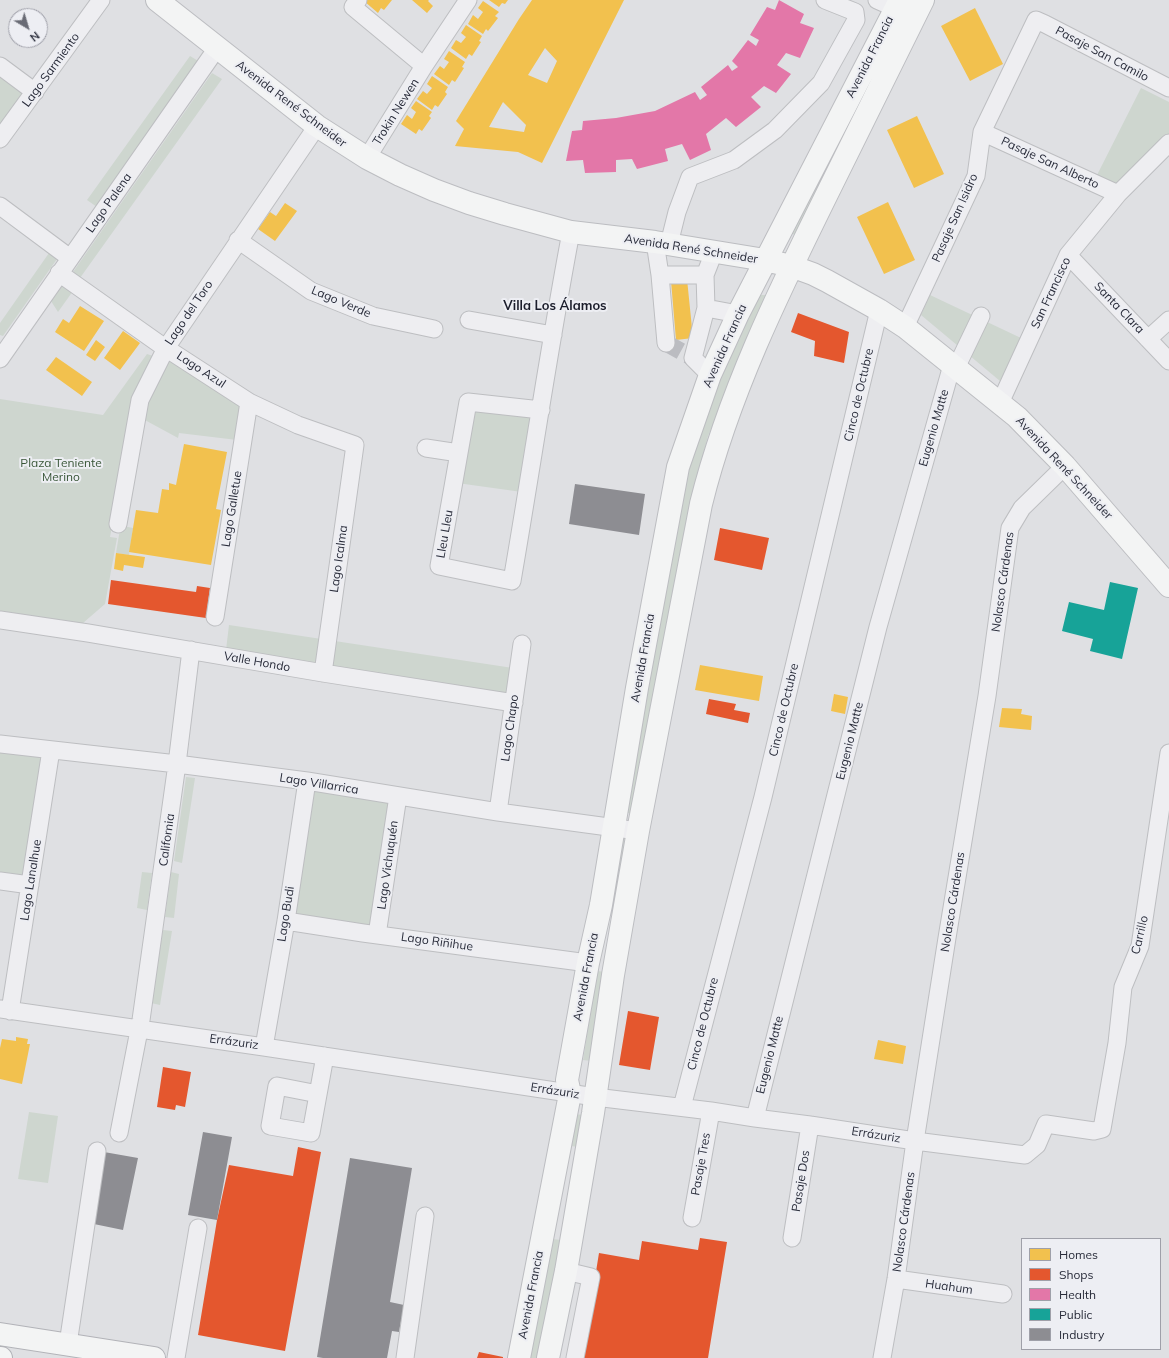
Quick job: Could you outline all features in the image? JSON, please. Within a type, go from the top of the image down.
[{"type":"main road","name":"Avenida René Schneider","points":[[157,0],[317,126],[367,158],[427,187],[469,203],[571,232],[662,243],[765,260],[791,266],[813,274],[879,310],[905,327],[1018,417],[1065,466],[1168,584]]},
{"type":"main road","name":"Avenida Francia","points":[[548,1358],[566,1271],[570,1238],[595,1097],[613,975],[638,831],[701,504],[709,473],[731,404],[791,266],[923,0]]},
{"type":"main road","name":"Avenida Francia","points":[[519,1358],[570,1094],[567,1080],[588,963],[601,905],[637,688],[678,467],[710,375],[738,314],[860,77],[891,3]]},
{"type":"main road","points":[[860,77],[880,88]]},
{"type":"main road","points":[[601,905],[606,911],[609,921],[613,975]]},
{"type":"main road","points":[[546,1218],[552,1231],[562,1237],[570,1238]]},
{"type":"main road","points":[[0,1334],[154,1358]]},
{"type":"street","name":"Lago Sarmiento","points":[[0,139],[101,0]]},
{"type":"street","name":"Trokin Newen","points":[[358,0],[353,7],[424,66]]},
{"type":"street","name":"Trokin Newen","points":[[367,158],[424,66],[468,0]]},
{"type":"street","points":[[666,343],[660,275],[662,243],[677,212],[690,178],[734,160],[775,130],[821,84],[856,20],[854,12],[825,0]]},
{"type":"street","name":"Pasaje San Camilo","points":[[1036,20],[1169,88]]},
{"type":"street","name":"Pasaje San Isidro","points":[[905,327],[976,176],[982,132],[1036,20]]},
{"type":"street","name":"Lago Palena","points":[[1,353],[70,258],[217,48]]},
{"type":"street","points":[[0,66],[35,92]]},
{"type":"street","name":"Lago del Toro","points":[[118,524],[140,400],[166,348],[238,240],[317,126]]},
{"type":"street","name":"Pasaje San Alberto","points":[[982,132],[1118,194]]},
{"type":"street","name":"San Francisco","points":[[1000,404],[1068,255],[1118,194],[1169,143]]},
{"type":"street","points":[[0,206],[70,258]]},
{"type":"street","name":"Lleu Lleu","points":[[541,410],[468,402],[439,566],[512,581],[541,410],[553,335],[571,232]]},
{"type":"street","name":"Lago Verde","points":[[238,240],[311,291],[373,316],[434,329]]},
{"type":"street","points":[[710,375],[693,358],[706,308],[705,275],[714,252]]},
{"type":"street","name":"Santa Clara","points":[[1068,255],[1169,362]]},
{"type":"street","name":"Lago Azul","points":[[59,273],[166,348],[249,402],[298,425],[355,445]]},
{"type":"street","points":[[660,275],[705,275]]},
{"type":"street","points":[[706,308],[738,314]]},
{"type":"street","name":"Cinco de Octubre","points":[[682,1107],[763,797],[879,310]]},
{"type":"street","name":"Eugenio Matte","points":[[755,1118],[878,628],[954,366],[981,316]]},
{"type":"street","points":[[469,320],[553,335]]},
{"type":"street","points":[[1148,339],[1169,320]]},
{"type":"street","name":"Lago Galletue","points":[[215,617],[249,402]]},
{"type":"street","name":"Lago Icalma","points":[[323,673],[355,445]]},
{"type":"street","points":[[426,448],[459,453]]},
{"type":"street","name":"Nolasco Cárdenas","points":[[882,1358],[896,1279],[915,1141],[946,938],[987,696],[1010,528],[1022,508],[1065,466]]},
{"type":"street","name":"Valle Hondo","points":[[0,620],[514,703]]},
{"type":"street","name":"Lago Chapo","points":[[498,812],[522,644]]},
{"type":"street","name":"California","points":[[119,1133],[139,1029],[177,764],[191,650]]},
{"type":"street","name":"Lago Villarrica","points":[[0,744],[177,764],[307,781],[498,812],[638,831]]},
{"type":"street","name":"Lago Lanalhue","points":[[5,1010],[30,886],[51,750]]},
{"type":"street","name":"Carrillo","points":[[1094,1131],[1102,1129],[1117,1043],[1123,987],[1140,946],[1169,754]]},
{"type":"street","name":"Lago Budi","points":[[264,1047],[286,921],[307,781]]},
{"type":"street","name":"Lago Vichuquén","points":[[377,934],[398,796]]},
{"type":"street","points":[[0,881],[30,886]]},
{"type":"street","name":"Lago Riñihue","points":[[286,921],[588,963]]},
{"type":"street","name":"Errázuriz","points":[[5,1010],[325,1056],[570,1094],[682,1107],[915,1141],[1024,1155],[1036,1145],[1046,1124],[1094,1131]]},
{"type":"street","points":[[318,1094],[325,1056]]},
{"type":"street","name":"Pasaje Tres","points":[[692,1218],[710,1111]]},
{"type":"street","name":"Pasaje Dos","points":[[792,1238],[810,1125]]},
{"type":"street","points":[[68,1344],[97,1151]]},
{"type":"street","points":[[405,1358],[425,1216]]},
{"type":"street","points":[[176,1358],[198,1228]]},
{"type":"street","points":[[566,1271],[591,1277],[576,1358]]},
{"type":"street","name":"Huahum","points":[[896,1279],[1003,1294]]},
{"type":"green space","points":[[190,56],[200,62],[97,207],[87,200]]},
{"type":"green space","points":[[0,70],[29,90],[0,129]]},
{"type":"green space","points":[[212,73],[222,79],[80,278],[73,272]]},
{"type":"green space","points":[[1141,88],[1169,102],[1169,139],[1119,188],[1096,177]]},
{"type":"green space","points":[[857,103],[864,108],[800,236],[792,234]]},
{"type":"green space","points":[[49,253],[57,259],[3,336],[0,335],[0,323]]},
{"type":"green space","points":[[63,285],[73,291],[58,312],[51,301]]},
{"type":"green space","points":[[758,295],[767,295],[708,436],[697,479],[633,813],[628,813],[626,807],[684,479],[698,431],[752,301]]},
{"type":"green space","points":[[930,295],[1021,338],[1000,381],[921,315]]},
{"type":"green space","name":"Plaza Teniente Merino","points":[[147,354],[156,357],[132,422],[110,537],[117,538],[105,604],[83,623],[0,611],[0,399],[103,415]]},
{"type":"green space","points":[[169,354],[243,404],[237,440],[179,433],[178,438],[143,419],[147,395]]},
{"type":"green space","points":[[472,409],[535,415],[522,492],[457,483]]},
{"type":"green space","points":[[123,526],[133,528],[129,555],[116,553],[120,529]]},
{"type":"green space","points":[[229,625],[513,668],[507,695],[226,650]]},
{"type":"green space","points":[[0,750],[40,756],[45,763],[27,879],[0,875]]},
{"type":"green space","points":[[186,777],[195,778],[182,863],[174,861]]},
{"type":"green space","points":[[311,787],[392,800],[371,930],[292,913]]},
{"type":"green space","points":[[620,838],[629,839],[622,885],[612,883]]},
{"type":"green space","points":[[142,872],[152,873],[147,910],[137,908]]},
{"type":"green space","points":[[171,872],[179,874],[174,918],[165,917]]},
{"type":"green space","points":[[163,930],[172,931],[160,1005],[151,1003]]},
{"type":"green space","points":[[597,971],[606,972],[592,1061],[583,1060]]},
{"type":"green space","points":[[29,1112],[58,1116],[48,1183],[18,1179]]},
{"type":"green space","points":[[575,1114],[583,1115],[579,1147],[571,1146]]},
{"type":"green space","points":[[552,1239],[561,1240],[539,1358],[530,1358]]},
{"type":"building: Homes","points":[[392,0],[384,10],[381,8],[378,13],[364,1]]},
{"type":"building: Homes","points":[[412,0],[429,0],[428,1],[433,6],[427,13]]},
{"type":"building: Homes","points":[[489,0],[508,0],[505,4],[502,3],[499,7]]},
{"type":"building: Homes","points":[[532,0],[624,0],[542,163],[518,152],[455,146],[464,129],[456,121]],"holes":[[[545,48],[557,61],[547,83],[528,75]],[[503,102],[526,125],[524,132],[489,127]]]},
{"type":"building: Homes","points":[[483,1],[499,12],[495,16],[498,18],[488,31],[486,29],[483,34],[468,24],[473,15],[478,19],[483,12],[478,8]]},
{"type":"building: Homes","points":[[975,8],[1003,64],[970,81],[941,26]]},
{"type":"building: Homes","points":[[466,25],[482,36],[479,41],[481,42],[472,56],[469,54],[466,59],[451,48],[456,40],[461,43],[466,37],[461,33]]},
{"type":"building: Homes","points":[[449,51],[465,62],[462,67],[464,68],[455,82],[452,80],[449,85],[434,74],[440,66],[444,69],[449,62],[444,59]]},
{"type":"building: Homes","points":[[432,76],[448,87],[445,92],[447,94],[438,107],[435,105],[432,110],[417,99],[423,91],[427,94],[432,88],[427,84]]},
{"type":"building: Homes","points":[[416,101],[432,112],[429,116],[431,118],[422,131],[419,129],[416,134],[401,124],[407,115],[412,119],[416,112],[411,108]]},
{"type":"building: Homes","points":[[917,116],[944,174],[914,188],[887,130]]},
{"type":"building: Homes","points":[[888,202],[915,260],[884,274],[857,217]]},
{"type":"building: Homes","points":[[285,203],[297,211],[275,241],[258,229],[270,212],[276,216]]},
{"type":"building: Homes","points":[[687,279],[693,338],[676,340],[671,281]]},
{"type":"building: Homes","points":[[80,306],[104,321],[84,351],[55,332],[63,319],[69,323]]},
{"type":"building: Homes","points":[[123,331],[140,343],[120,370],[104,358]]},
{"type":"building: Homes","points":[[96,340],[105,347],[95,361],[86,355]]},
{"type":"building: Homes","points":[[56,357],[92,382],[82,396],[46,370]]},
{"type":"building: Homes","points":[[184,444],[227,452],[216,509],[221,510],[211,565],[129,552],[136,510],[158,513],[162,489],[169,490],[169,483],[176,485]]},
{"type":"building: Homes","points":[[116,553],[145,557],[143,568],[124,565],[123,571],[114,569]]},
{"type":"building: Homes","points":[[700,665],[763,676],[759,701],[695,690]]},
{"type":"building: Homes","points":[[834,694],[848,697],[845,714],[831,711]]},
{"type":"building: Homes","points":[[1002,708],[1022,709],[1021,714],[1032,716],[1031,730],[999,727]]},
{"type":"building: Homes","points":[[16,1037],[28,1039],[27,1044],[30,1044],[22,1084],[0,1079],[0,1048],[2,1039],[16,1041]]},
{"type":"building: Homes","points":[[878,1040],[906,1046],[903,1064],[874,1059]]},
{"type":"building: Shops","points":[[798,313],[849,332],[844,363],[814,356],[815,341],[791,332]]},
{"type":"building: Shops","points":[[720,528],[769,538],[762,570],[714,560]]},
{"type":"building: Shops","points":[[111,580],[196,592],[197,586],[210,588],[206,618],[108,604]]},
{"type":"building: Shops","points":[[709,699],[736,704],[734,710],[750,713],[748,723],[706,714]]},
{"type":"building: Shops","points":[[628,1011],[659,1017],[650,1070],[619,1065]]},
{"type":"building: Shops","points":[[163,1067],[191,1072],[185,1107],[176,1105],[175,1110],[157,1107]]},
{"type":"building: Shops","points":[[298,1147],[321,1152],[285,1351],[198,1335],[217,1220],[229,1165],[293,1176]]},
{"type":"building: Shops","points":[[700,1238],[727,1242],[708,1358],[582,1358],[599,1253],[639,1260],[642,1241],[698,1250]]},
{"type":"building: Shops","points":[[479,1352],[503,1357],[503,1358],[477,1358]]},
{"type":"building: Health","points":[[779,0],[804,14],[800,23],[814,28],[800,58],[786,53],[777,65],[791,74],[776,93],[764,86],[751,97],[761,107],[736,127],[726,118],[706,134],[711,150],[690,160],[682,144],[665,149],[668,161],[637,169],[632,159],[616,160],[616,172],[585,173],[583,160],[566,161],[572,131],[582,130],[583,121],[616,118],[655,111],[695,92],[700,100],[707,95],[701,87],[728,65],[732,71],[738,67],[732,61],[748,40],[756,46],[759,40],[750,35],[767,7],[775,10]]},
{"type":"building: Public","points":[[1110,582],[1138,588],[1122,659],[1090,651],[1093,639],[1062,631],[1069,602],[1104,610]]},
{"type":"building: Industry","points":[[575,484],[645,494],[639,535],[569,524]]},
{"type":"building: Industry","points":[[203,1132],[232,1137],[217,1220],[188,1215]]},
{"type":"building: Industry","points":[[104,1152],[138,1158],[123,1230],[89,1223]]},
{"type":"building: Industry","points":[[350,1158],[412,1168],[390,1302],[404,1305],[399,1332],[392,1331],[387,1358],[317,1357]]},
{"type":"tunnel","points":[[666,343],[693,358]]},
{"type":"district","name":"Villa Los Álamos","points":[[555,306]]}]
